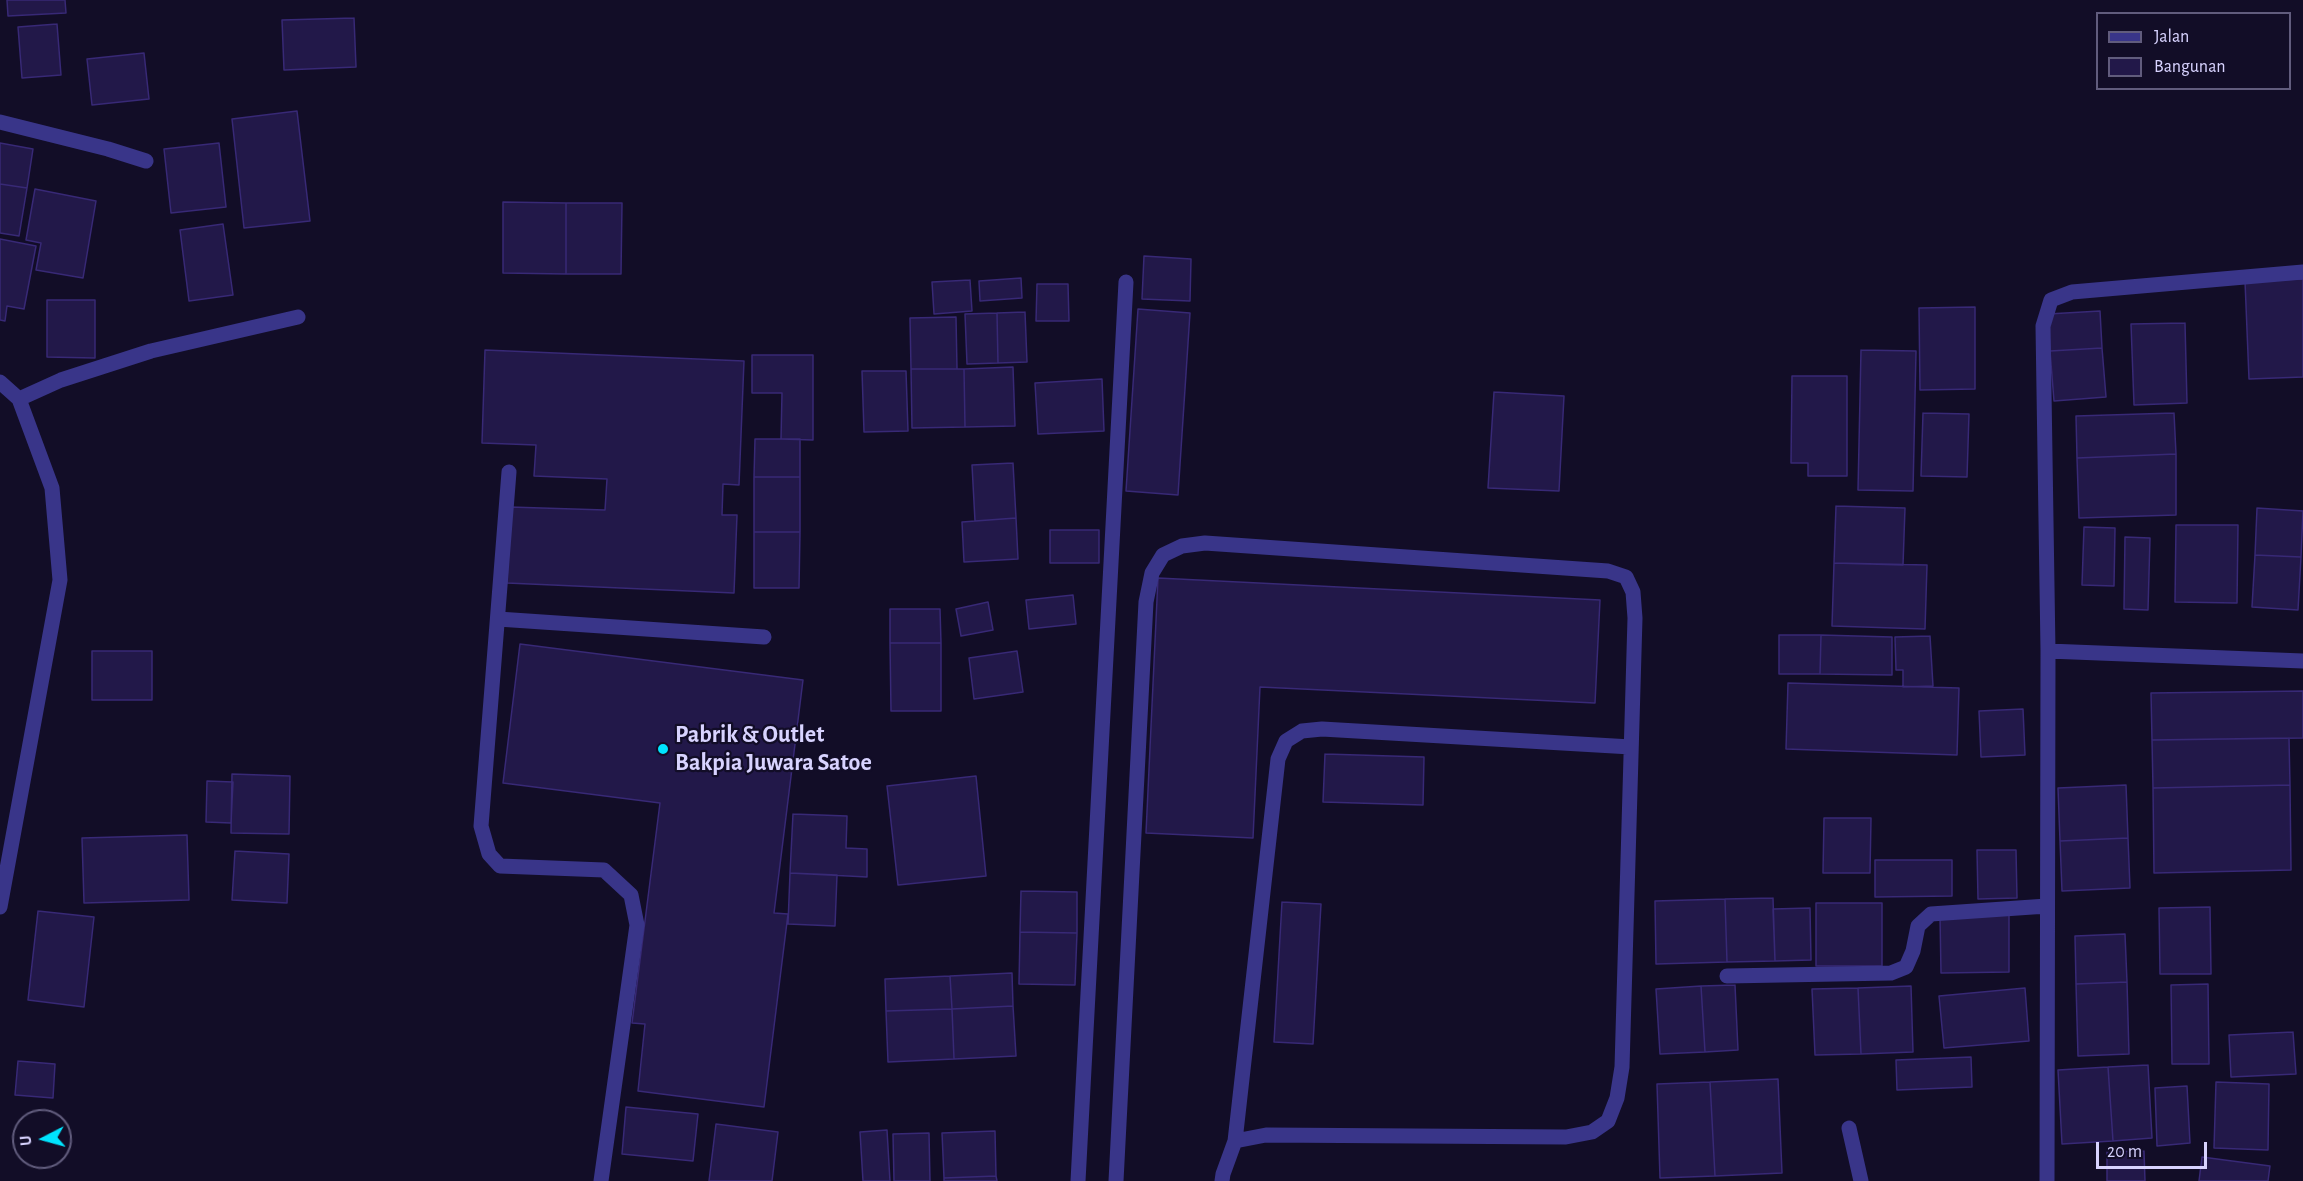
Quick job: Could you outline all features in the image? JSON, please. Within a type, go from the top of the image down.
[{"type":"street","points":[[0,122],[146,161]]},
{"type":"street","points":[[2047,1181],[2048,651],[2043,326],[2051,300],[2072,292],[2303,272]]},
{"type":"street","points":[[1078,1181],[1126,282]]},
{"type":"street","points":[[19,399],[61,380],[140,354],[298,317]]},
{"type":"street","points":[[0,382],[19,399],[52,488],[60,580],[0,907]]},
{"type":"street","points":[[509,472],[481,826],[489,854],[500,866],[604,870],[631,895],[638,925],[601,1181]]},
{"type":"street","points":[[1116,1181],[1146,602],[1152,573],[1163,555],[1182,546],[1205,543],[1608,571],[1626,577],[1633,592],[1635,618],[1622,1067],[1617,1098],[1608,1121],[1592,1132],[1566,1137],[1266,1134],[1235,1141]]},
{"type":"street","points":[[498,619],[764,637]]},
{"type":"street","points":[[2048,651],[2303,661]]},
{"type":"street","points":[[1222,1181],[1235,1141],[1278,759],[1286,741],[1302,731],[1322,729],[1631,747]]},
{"type":"street","points":[[1727,976],[1891,973],[1906,967],[1913,951],[1918,926],[1931,914],[2047,906]]},
{"type":"street","points":[[1849,1128],[1861,1181]]},
{"type":"building","points":[[7,0],[65,0],[66,13],[8,16]]},
{"type":"building","points":[[354,18],[356,67],[284,70],[282,20]]},
{"type":"building","points":[[57,24],[61,75],[22,78],[18,27]]},
{"type":"building","points":[[144,53],[149,99],[92,105],[87,59]]},
{"type":"building","points":[[297,111],[310,221],[244,228],[232,119]]},
{"type":"building","points":[[0,143],[33,149],[27,188],[0,184]]},
{"type":"building","points":[[219,143],[226,207],[171,213],[164,149]]},
{"type":"building","points":[[0,184],[27,188],[19,236],[0,233]]},
{"type":"building","points":[[35,189],[96,201],[83,278],[36,270],[41,243],[26,240]]},
{"type":"building","points":[[503,202],[566,203],[566,274],[503,273]]},
{"type":"building","points":[[566,203],[622,203],[621,274],[566,274]]},
{"type":"building","points":[[223,224],[233,295],[189,301],[180,230]]},
{"type":"building","points":[[0,239],[36,246],[24,309],[7,306],[5,321],[0,320]]},
{"type":"building","points":[[1144,256],[1191,259],[1190,301],[1142,299]]},
{"type":"building","points":[[1021,278],[1022,298],[980,301],[979,281]]},
{"type":"building","points":[[2303,279],[2303,377],[2249,379],[2245,281]]},
{"type":"building","points":[[970,280],[972,311],[934,314],[932,282]]},
{"type":"building","points":[[1037,284],[1068,284],[1069,321],[1036,321]]},
{"type":"building","points":[[47,300],[95,300],[95,358],[47,357]]},
{"type":"building","points":[[1975,307],[1975,389],[1920,390],[1919,308]]},
{"type":"building","points":[[1138,309],[1190,313],[1178,495],[1126,491]]},
{"type":"building","points":[[2100,311],[2102,348],[2050,351],[2048,314]]},
{"type":"building","points":[[1025,312],[1027,362],[998,363],[997,313]]},
{"type":"building","points":[[997,313],[998,363],[967,364],[965,314]]},
{"type":"building","points":[[956,317],[957,369],[911,369],[910,318]]},
{"type":"building","points":[[2185,323],[2187,403],[2134,405],[2131,324]]},
{"type":"building","points":[[2102,348],[2106,397],[2054,401],[2050,351]]},
{"type":"building","points":[[485,350],[744,361],[739,485],[723,484],[722,515],[737,515],[734,593],[507,583],[510,507],[605,510],[607,479],[534,476],[536,445],[482,443]]},
{"type":"building","points":[[1861,350],[1916,351],[1913,491],[1858,490]]},
{"type":"building","points":[[752,355],[813,355],[813,440],[781,439],[782,393],[752,393]]},
{"type":"building","points":[[1013,367],[1015,426],[965,427],[964,369]]},
{"type":"building","points":[[911,369],[964,369],[965,427],[912,428]]},
{"type":"building","points":[[862,371],[906,371],[908,431],[864,432]]},
{"type":"building","points":[[1792,376],[1847,376],[1847,476],[1808,476],[1808,463],[1791,463]]},
{"type":"building","points":[[1102,379],[1104,431],[1038,434],[1035,383]]},
{"type":"building","points":[[1494,392],[1564,396],[1559,491],[1488,488]]},
{"type":"building","points":[[1923,413],[1969,414],[1967,477],[1921,476]]},
{"type":"building","points":[[2174,413],[2176,454],[2077,458],[2076,416]]},
{"type":"building","points":[[755,439],[800,439],[800,477],[754,477]]},
{"type":"building","points":[[2176,454],[2176,515],[2079,518],[2077,458]]},
{"type":"building","points":[[1013,463],[1016,518],[975,521],[972,465]]},
{"type":"building","points":[[754,477],[800,477],[800,532],[754,532]]},
{"type":"building","points":[[1836,506],[1905,508],[1903,565],[1834,563]]},
{"type":"building","points":[[2257,508],[2303,511],[2301,557],[2255,555]]},
{"type":"building","points":[[1016,518],[1018,559],[964,562],[962,522]]},
{"type":"building","points":[[2176,525],[2238,525],[2237,603],[2175,602]]},
{"type":"building","points":[[2084,527],[2115,528],[2114,586],[2082,585]]},
{"type":"building","points":[[1050,530],[1099,530],[1099,563],[1050,563]]},
{"type":"building","points":[[754,532],[800,532],[799,588],[754,588]]},
{"type":"building","points":[[2125,537],[2150,538],[2148,610],[2124,609]]},
{"type":"building","points":[[2255,555],[2301,557],[2298,610],[2252,607]]},
{"type":"building","points":[[1834,563],[1927,565],[1925,629],[1832,626]]},
{"type":"building","points":[[1158,578],[1600,600],[1595,703],[1260,687],[1253,838],[1146,833]]},
{"type":"building","points":[[1073,595],[1076,624],[1029,629],[1026,600]]},
{"type":"building","points":[[988,602],[993,630],[961,636],[956,609]]},
{"type":"building","points":[[890,609],[940,609],[941,643],[890,643]]},
{"type":"building","points":[[1779,635],[1821,635],[1820,674],[1779,674]]},
{"type":"building","points":[[1821,635],[1892,637],[1892,675],[1820,674]]},
{"type":"building","points":[[1930,636],[1933,686],[1903,687],[1903,670],[1896,670],[1895,637]]},
{"type":"building","points":[[890,643],[941,643],[941,711],[891,711]]},
{"type":"building","points":[[520,644],[803,680],[774,913],[788,914],[764,1107],[638,1091],[645,1024],[632,1023],[660,803],[503,783]]},
{"type":"building","points":[[92,651],[152,651],[152,700],[92,700]]},
{"type":"building","points":[[1017,651],[1023,692],[974,699],[969,658]]},
{"type":"building","points":[[1788,683],[1959,688],[1957,755],[1786,749]]},
{"type":"building","points":[[2303,691],[2303,738],[2152,740],[2151,693]]},
{"type":"building","points":[[2023,709],[2025,755],[1981,757],[1979,711]]},
{"type":"building","points":[[2289,738],[2290,785],[2153,788],[2152,740]]},
{"type":"building","points":[[1325,754],[1424,757],[1423,805],[1323,802]]},
{"type":"building","points":[[232,774],[290,776],[289,834],[231,833]]},
{"type":"building","points":[[976,776],[986,876],[898,885],[887,786]]},
{"type":"building","points":[[207,781],[233,782],[231,823],[206,822]]},
{"type":"building","points":[[2126,785],[2128,838],[2060,841],[2058,788]]},
{"type":"building","points":[[2290,785],[2291,870],[2154,873],[2153,788]]},
{"type":"building","points":[[793,814],[847,816],[846,848],[867,849],[867,877],[790,873]]},
{"type":"building","points":[[1824,818],[1871,818],[1870,873],[1823,873]]},
{"type":"building","points":[[187,835],[189,900],[84,903],[82,838]]},
{"type":"building","points":[[2128,838],[2130,888],[2062,891],[2060,841]]},
{"type":"building","points":[[1977,850],[2016,850],[2017,898],[1978,899]]},
{"type":"building","points":[[235,851],[289,854],[287,903],[232,900]]},
{"type":"building","points":[[1875,860],[1952,860],[1952,896],[1875,897]]},
{"type":"building","points":[[790,873],[837,875],[835,926],[788,924]]},
{"type":"building","points":[[1021,891],[1077,892],[1077,933],[1020,932]]},
{"type":"building","points":[[1773,898],[1775,961],[1727,962],[1725,899]]},
{"type":"building","points":[[1725,899],[1727,962],[1656,964],[1655,901]]},
{"type":"building","points":[[1282,902],[1321,904],[1313,1044],[1274,1042]]},
{"type":"building","points":[[1816,903],[1882,903],[1882,966],[1816,966]]},
{"type":"building","points":[[2210,907],[2211,974],[2160,974],[2159,908]]},
{"type":"building","points":[[1810,908],[1811,960],[1775,961],[1773,909]]},
{"type":"building","points":[[38,911],[94,917],[84,1007],[28,1000]]},
{"type":"building","points":[[2009,915],[2009,972],[1941,973],[1940,916]]},
{"type":"building","points":[[1020,932],[1077,933],[1075,985],[1019,984]]},
{"type":"building","points":[[2125,934],[2127,982],[2076,984],[2075,936]]},
{"type":"building","points":[[1012,973],[1013,1006],[952,1009],[950,976]]},
{"type":"building","points":[[950,976],[952,1009],[886,1011],[885,979]]},
{"type":"building","points":[[2127,982],[2129,1054],[2078,1056],[2076,984]]},
{"type":"building","points":[[2208,984],[2209,1064],[2172,1064],[2171,985]]},
{"type":"building","points":[[1735,985],[1738,1050],[1705,1052],[1701,986]]},
{"type":"building","points":[[1701,986],[1705,1052],[1660,1054],[1656,989]]},
{"type":"building","points":[[1911,986],[1913,1052],[1861,1054],[1858,988]]},
{"type":"building","points":[[1858,988],[1861,1054],[1815,1055],[1812,989]]},
{"type":"building","points":[[2025,988],[2029,1041],[1944,1048],[1939,996]]},
{"type":"building","points":[[1013,1006],[1016,1056],[954,1059],[952,1009]]},
{"type":"building","points":[[952,1009],[954,1059],[888,1062],[886,1011]]},
{"type":"building","points":[[2293,1032],[2296,1074],[2231,1077],[2229,1035]]},
{"type":"building","points":[[1971,1057],[1972,1087],[1897,1090],[1896,1060]]},
{"type":"building","points":[[18,1061],[55,1064],[53,1098],[15,1095]]},
{"type":"building","points":[[2148,1065],[2152,1138],[2113,1141],[2108,1067]]},
{"type":"building","points":[[2108,1067],[2113,1141],[2062,1144],[2058,1070]]},
{"type":"building","points":[[1778,1079],[1782,1173],[1715,1176],[1710,1082]]},
{"type":"building","points":[[1710,1082],[1715,1176],[1660,1178],[1657,1084]]},
{"type":"building","points":[[2216,1082],[2269,1084],[2268,1150],[2214,1148]]},
{"type":"building","points":[[2187,1086],[2190,1143],[2157,1146],[2155,1088]]},
{"type":"building","points":[[626,1107],[698,1114],[693,1161],[622,1154]]},
{"type":"building","points":[[716,1124],[778,1132],[772,1181],[709,1181]]},
{"type":"building","points":[[887,1130],[890,1181],[863,1181],[860,1132]]},
{"type":"building","points":[[995,1131],[996,1176],[944,1178],[942,1133]]},
{"type":"building","points":[[929,1133],[930,1181],[894,1181],[893,1134]]},
{"type":"building","points":[[2144,1151],[2145,1181],[2107,1181],[2107,1152]]},
{"type":"building","points":[[2202,1157],[2270,1166],[2268,1181],[2199,1181]]},
{"type":"building","points":[[996,1176],[997,1181],[944,1181],[944,1178]]},
{"type":"place","name":"Pabrik & Outlet Bakpia Juwara Satoe","points":[[663,749]]}]
